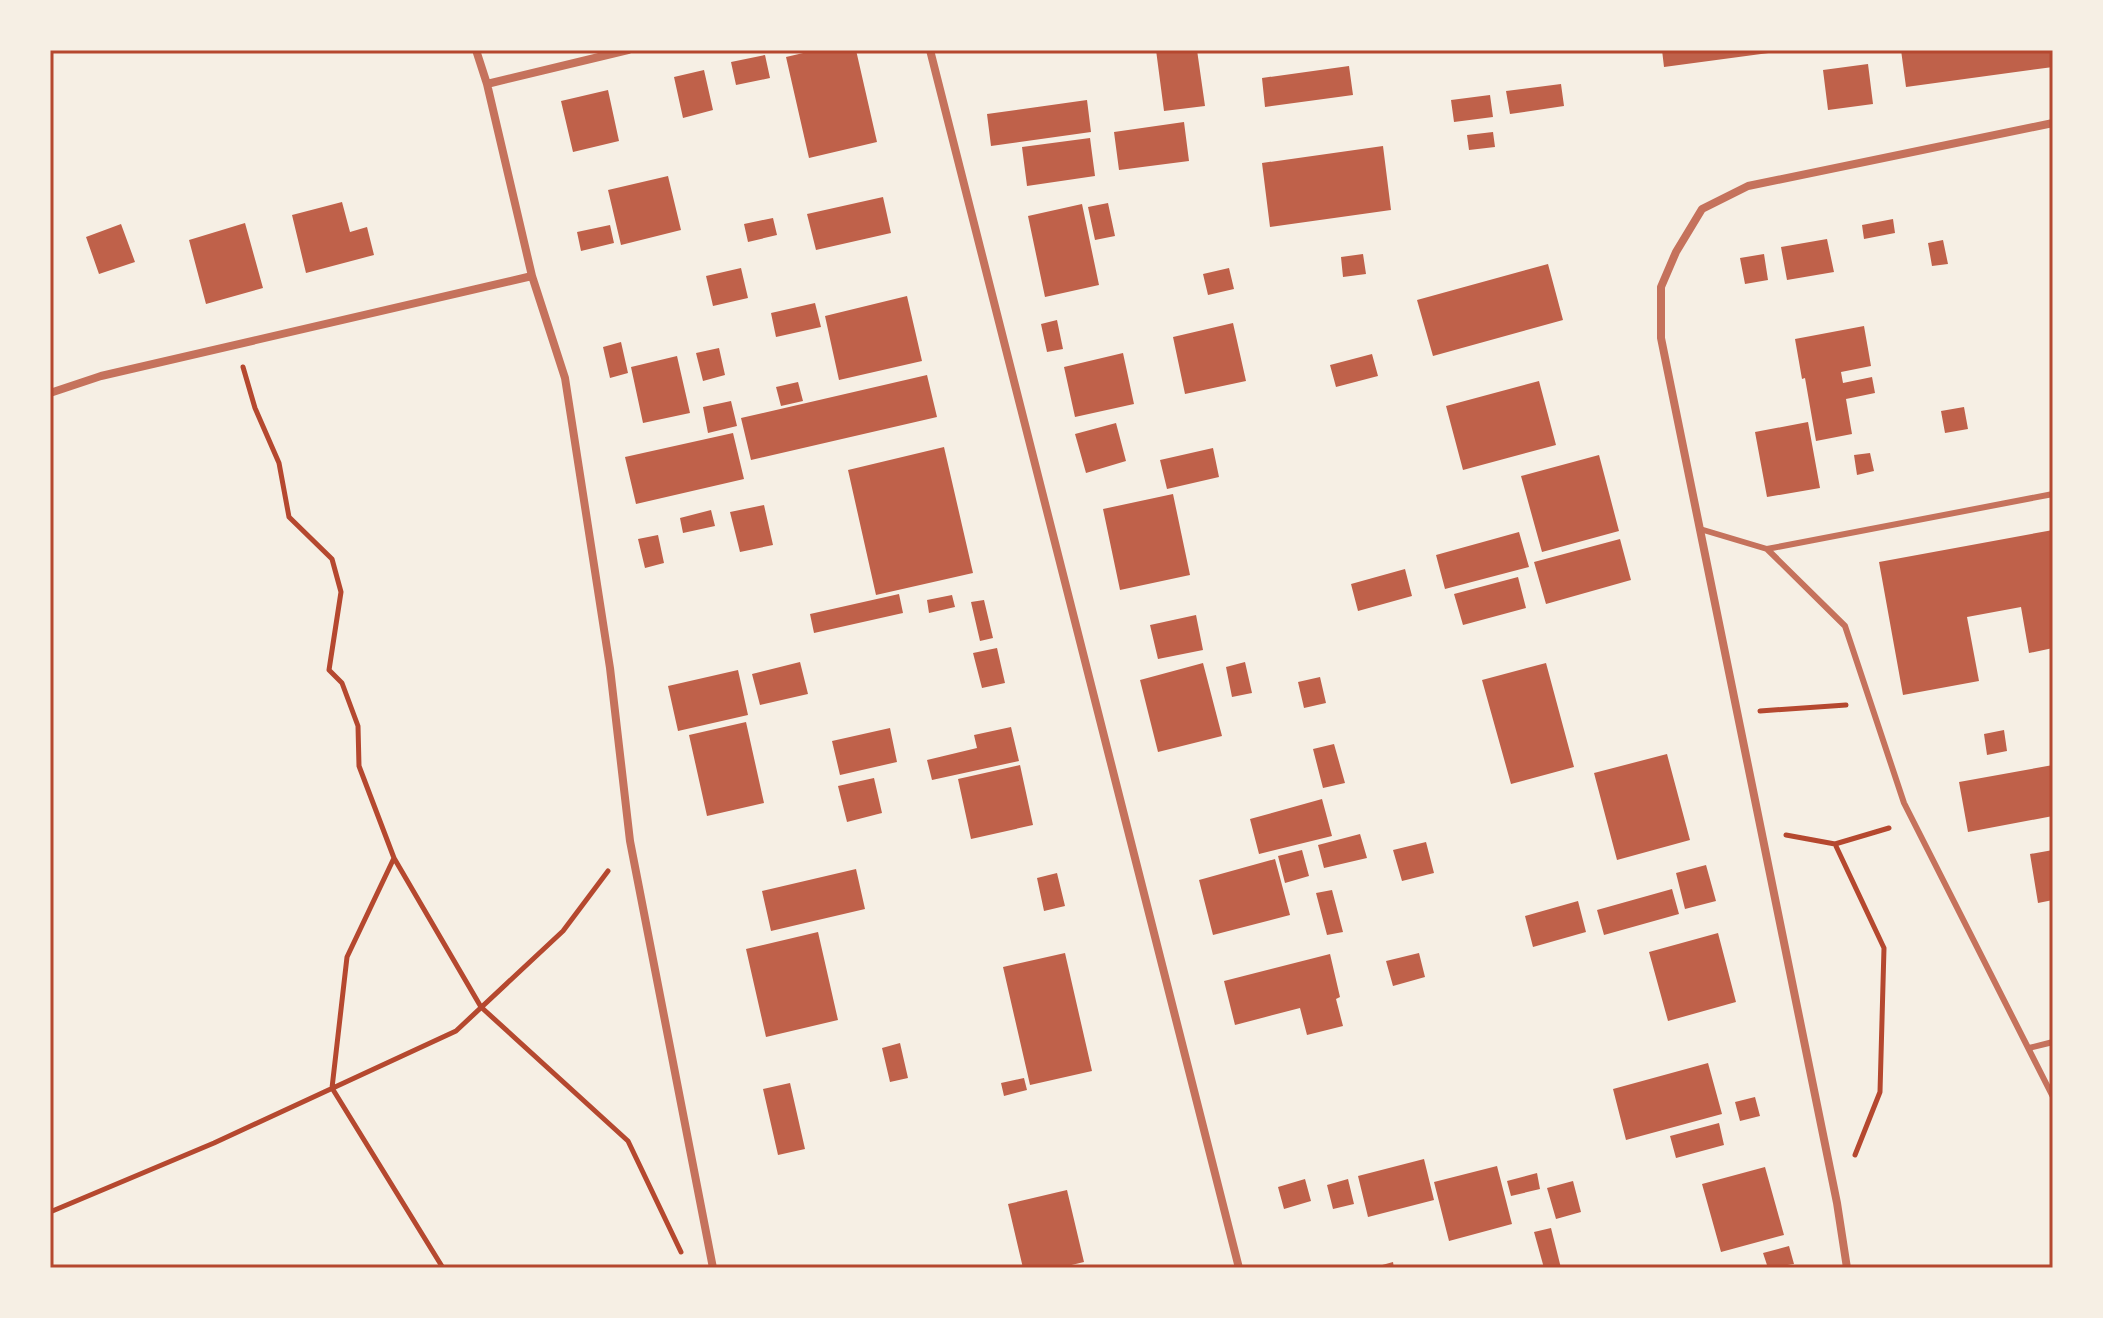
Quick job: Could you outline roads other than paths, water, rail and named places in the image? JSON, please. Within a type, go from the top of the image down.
[{"type":"street","points":[[476,50],[487,84],[532,276],[565,378],[610,668],[630,841],[713,1268]]},
{"type":"street","points":[[487,84],[628,50]]},
{"type":"street","points":[[930,50],[1239,1268]]},
{"type":"street","points":[[1847,1268],[1837,1203],[1661,338],[1661,287],[1676,252],[1702,209],[1748,186],[2053,123]]},
{"type":"street","points":[[50,393],[101,376],[532,276]]},
{"type":"lane","points":[[1700,529],[1767,549],[2053,494]]},
{"type":"lane","points":[[1767,549],[1845,626],[1904,803],[2053,1097]]},
{"type":"lane","points":[[2029,1048],[2053,1042]]}]
